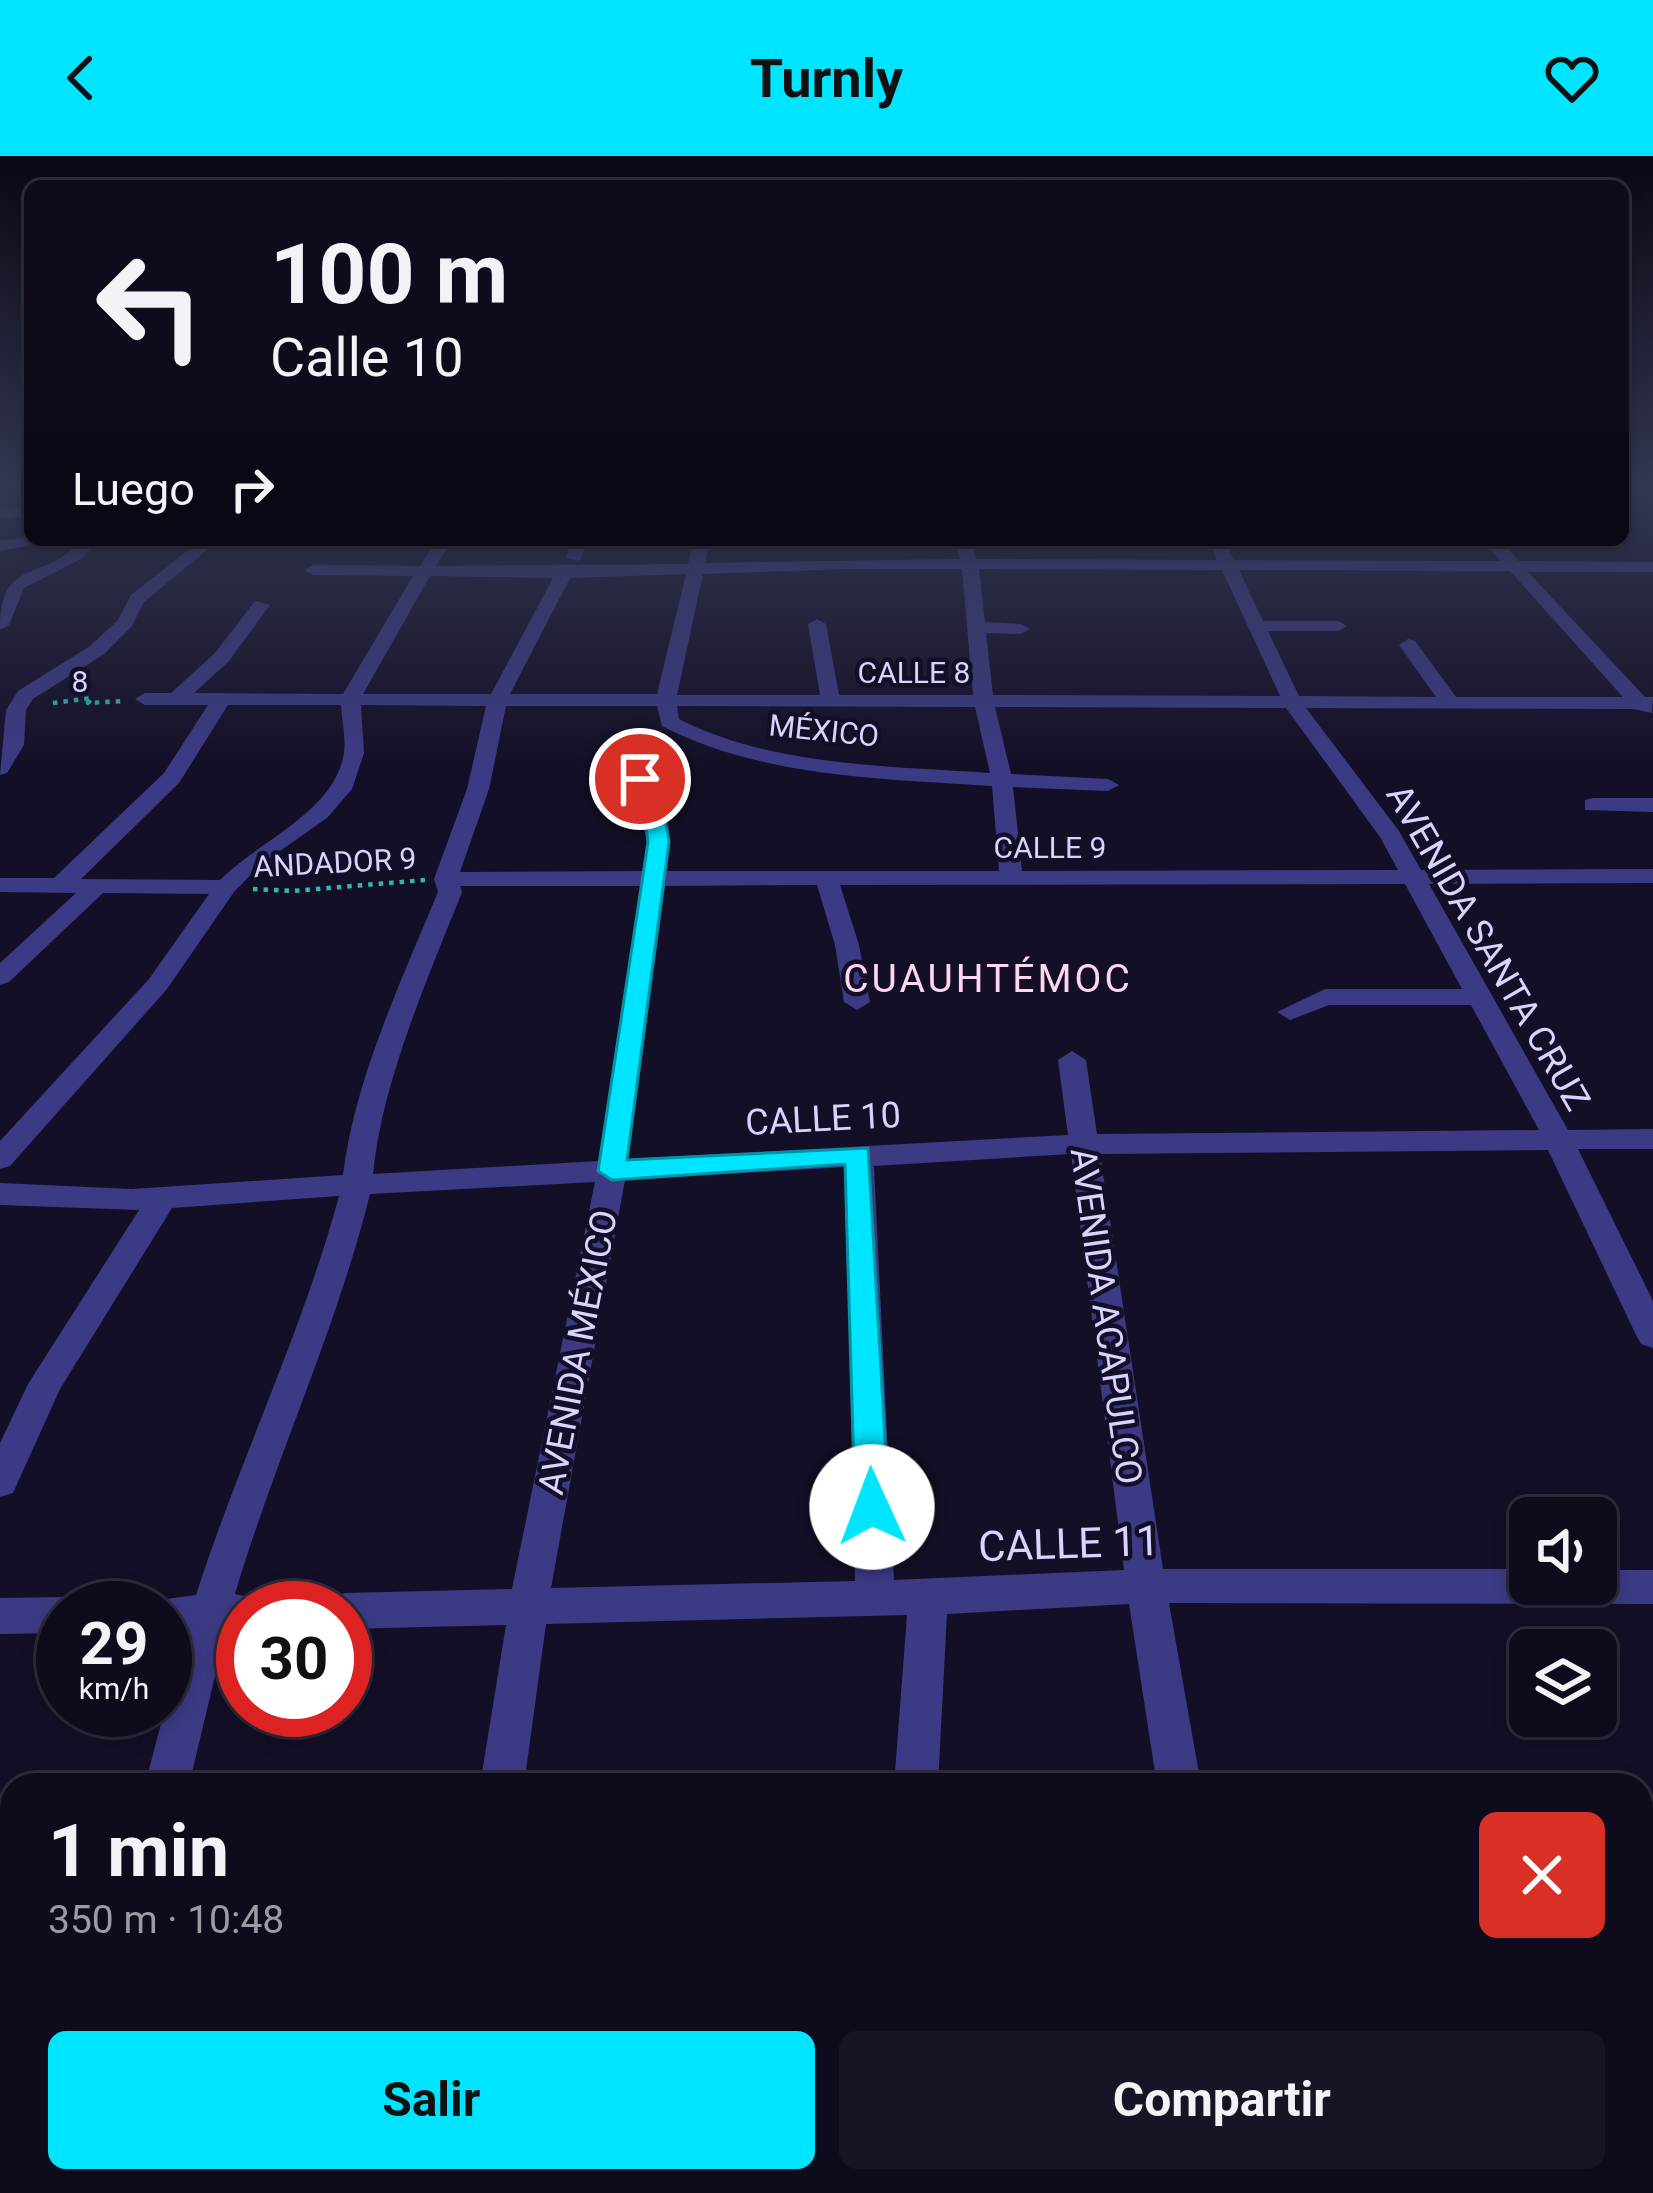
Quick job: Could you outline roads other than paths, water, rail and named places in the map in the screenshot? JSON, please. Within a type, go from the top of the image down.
[{"type":"street","points":[[0,625],[16,585],[28,579]]},
{"type":"street","points":[[0,770],[14,745],[16,710],[25,695],[97,650],[126,622],[137,599],[162,579]]},
{"type":"street","points":[[0,1159],[158,985],[226,887],[251,860],[319,813],[344,784],[354,753],[351,700],[357,682],[422,579]]},
{"type":"street","points":[[231,1581],[245,1499],[338,1259],[357,1186],[361,1147],[393,1044],[450,892],[446,879],[478,789],[497,701],[561,579]]},
{"type":"street","points":[[666,700],[692,579]]},
{"type":"street","points":[[971,579],[983,704],[1002,780],[1011,878]]},
{"type":"street","name":"AVENIDA SANTA CRUZ","points":[[1234,579],[1293,704],[1391,836],[1558,1139],[1653,1335]]},
{"type":"street","points":[[1525,579],[1648,708]]},
{"type":"street","points":[[175,700],[222,657],[262,605]]},
{"type":"street","points":[[817,623],[831,703]]},
{"type":"street","points":[[1256,626],[1339,626]]},
{"type":"street","points":[[973,627],[1021,629]]},
{"type":"street","points":[[1408,645],[1451,704]]},
{"type":"street","name":"CALLE 8","points":[[145,700],[1648,708]]},
{"type":"street","name":"MÉXICO","points":[[666,700],[669,722],[686,736],[723,748],[1002,780]]},
{"type":"street","points":[[59,886],[161,788],[205,738],[220,701]]},
{"type":"street","name":"AVENIDA MÉXICO","points":[[504,1773],[528,1608],[612,1171],[654,878],[657,830],[640,779]]},
{"type":"street","points":[[1002,780],[1108,785]]},
{"type":"street","points":[[1593,805],[1653,805]]},
{"type":"street","name":"CALLE 9","points":[[446,879],[1653,876]]},
{"type":"street","points":[[826,877],[847,945],[857,1002]]},
{"type":"street","points":[[0,885],[226,887]]},
{"type":"street","points":[[0,977],[96,887]]},
{"type":"street","points":[[1290,1012],[1325,997],[1480,998]]},
{"type":"street","name":"AVENIDA ACAPULCO","points":[[1072,1060],[1177,1773]]},
{"type":"street","name":"CALLE 10","points":[[0,1194],[101,1202],[161,1201],[859,1154],[1082,1144],[1653,1139]]},
{"type":"street","points":[[859,1154],[875,1595]]},
{"type":"street","points":[[0,1482],[45,1384],[161,1201]]},
{"type":"street","name":"CALLE 11","points":[[372,1611],[928,1597],[1146,1586],[1653,1587]]},
{"type":"street","points":[[917,1773],[928,1597]]},
{"type":"street","points":[[0,1616],[36,1615]]},
{"type":"street","points":[[171,1773],[216,1641]]},
{"type":"district","name":"CUAUHTÉMOC","points":[[988,978]]}]
